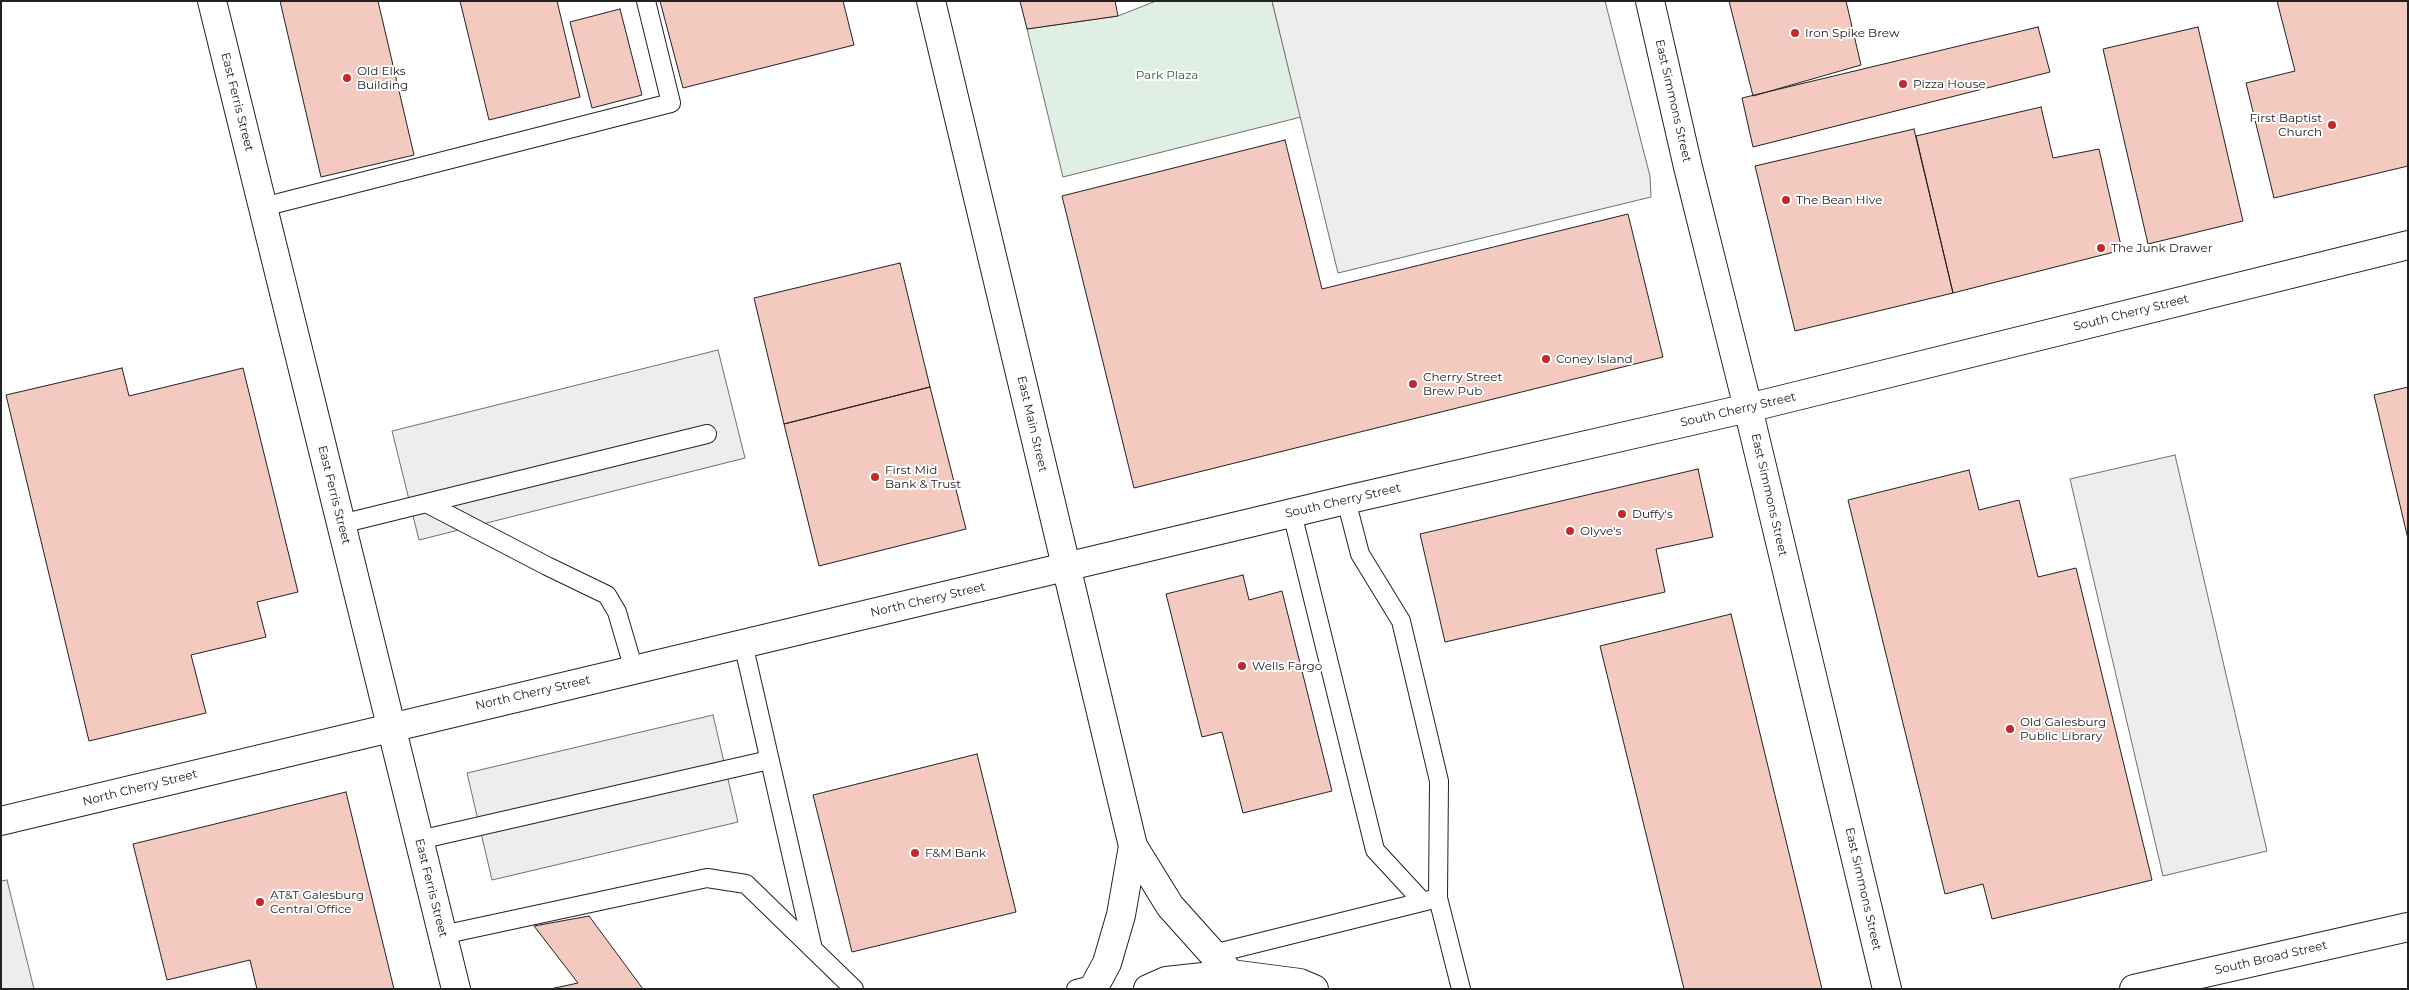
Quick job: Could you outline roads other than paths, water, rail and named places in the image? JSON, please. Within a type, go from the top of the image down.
[{"type":"street","name":"East Ferris Street","points":[[212,1],[456,989]]},
{"type":"street","name":"East Main Street","points":[[931,1],[1133,846],[1170,906],[1231,974]]},
{"type":"street","name":"East Simmons Street","points":[[1650,1],[1688,167],[1748,408],[1887,989]]},
{"type":"street","name":"South Cherry Street","points":[[1066,567],[1346,500],[1748,408],[2408,245]]},
{"type":"street","name":"North Cherry Street","points":[[1,821],[392,726],[1066,567]]},
{"type":"street","name":"East Main Street","points":[[1088,987],[1107,963],[1121,915],[1133,846]]},
{"type":"street","name":"South Broad Street","points":[[2134,989],[2408,927]]},
{"type":"street","points":[[1148,989],[1166,982],[1231,974],[1300,983],[1314,989]]},
{"type":"lane","points":[[263,207],[671,103],[646,1]]},
{"type":"lane","points":[[341,524],[707,434]]},
{"type":"lane","points":[[1346,500],[1360,554],[1401,621],[1439,781],[1431,900],[1460,989]]},
{"type":"lane","points":[[426,503],[607,595],[617,612],[634,670]]},
{"type":"lane","points":[[1292,513],[1375,850],[1431,900]]},
{"type":"lane","points":[[743,643],[813,950]]},
{"type":"lane","points":[[420,840],[769,760]]},
{"type":"lane","points":[[442,935],[707,878],[746,884],[854,989]]},
{"type":"lane","points":[[1213,954],[1431,900]]},
{"type":"place","name":"Iron Spike Brew","points":[[1795,33]]},
{"type":"place","name":"Old Elks Building","points":[[347,78]]},
{"type":"place","name":"Pizza House","points":[[1903,84]]},
{"type":"place","name":"First Baptist Church","points":[[2332,125]]},
{"type":"place","name":"The Bean Hive","points":[[1786,200]]},
{"type":"place","name":"The Junk Drawer","points":[[2101,248]]},
{"type":"place","name":"Coney Island","points":[[1546,359]]},
{"type":"place","name":"Cherry Street Brew Pub","points":[[1413,384]]},
{"type":"place","name":"First Mid Bank & Trust","points":[[875,477]]},
{"type":"place","name":"Duffy's","points":[[1622,514]]},
{"type":"place","name":"Olyve's","points":[[1570,531]]},
{"type":"place","name":"Wells Fargo","points":[[1242,666]]},
{"type":"place","name":"Old Galesburg Public Library","points":[[2010,729]]},
{"type":"place","name":"F&M Bank","points":[[915,853]]},
{"type":"place","name":"AT&T Galesburg Central Office","points":[[260,902]]},
{"type":"park label","name":"Park Plaza","points":[[1167,75]]}]
